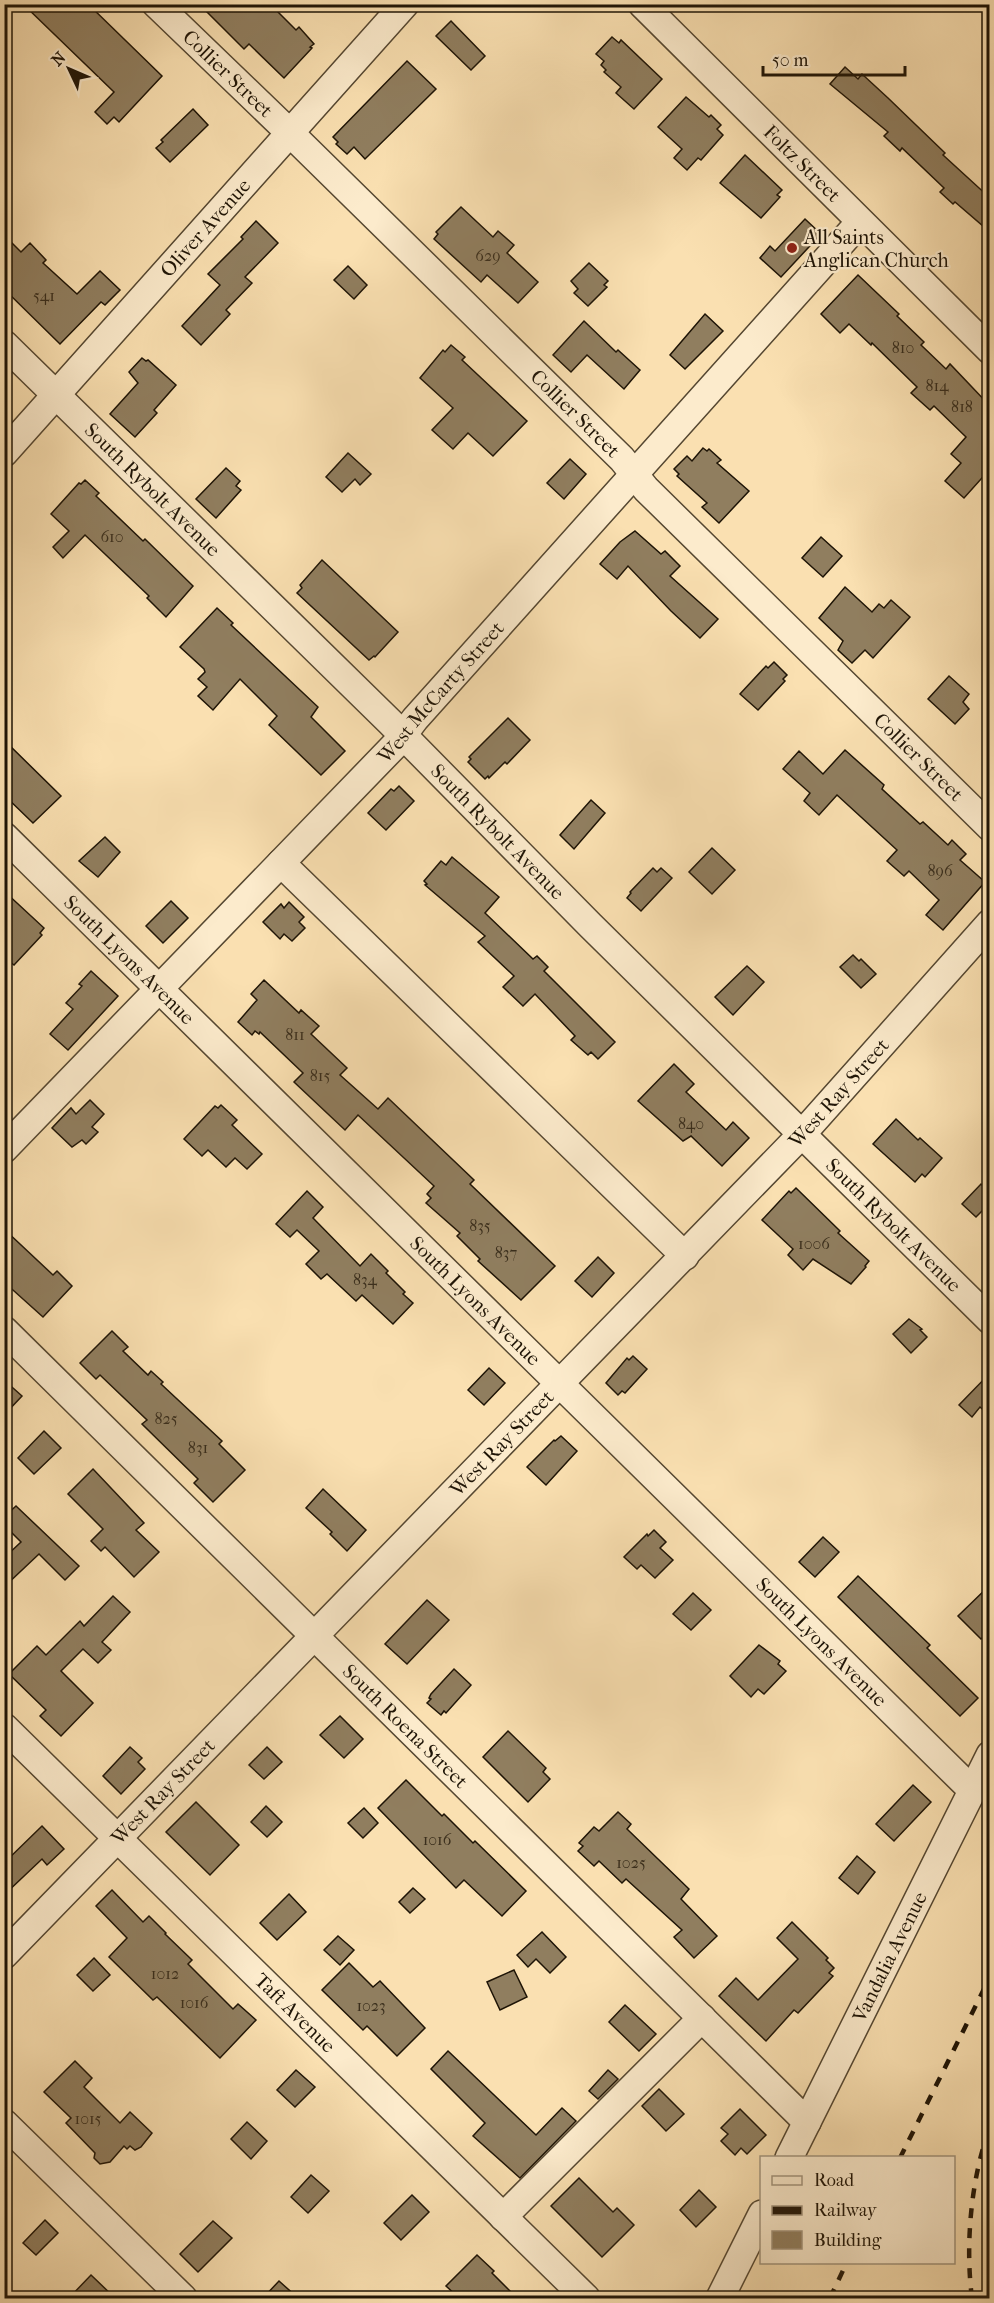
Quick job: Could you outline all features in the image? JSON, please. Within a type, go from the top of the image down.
[{"type":"street","name":"Collier Street","points":[[156,4],[622,459],[655,497],[990,827]]},
{"type":"street","name":"Oliver Avenue","points":[[4,453],[405,4]]},
{"type":"street","name":"Foltz Street","points":[[642,4],[990,350]]},
{"type":"street","name":"West McCarty Street","points":[[4,1149],[402,736],[860,222]]},
{"type":"street","name":"South Rybolt Avenue","points":[[4,344],[990,1320]]},
{"type":"street","name":"South Lyons Avenue","points":[[4,836],[972,1790]]},
{"type":"street","points":[[281,862],[685,1256]]},
{"type":"street","name":"West Ray Street","points":[[4,1955],[802,1134],[990,922]]},
{"type":"street","name":"South Roena Street","points":[[4,1330],[807,2122]]},
{"type":"street","name":"Taft Avenue","points":[[4,1727],[503,2217],[570,2293]]},
{"type":"street","name":"Vandalia Avenue","points":[[790,2156],[990,1755]]},
{"type":"street","points":[[503,2217],[702,2018]]},
{"type":"street","points":[[4,2123],[183,2298]]},
{"type":"street","points":[[720,2298],[760,2218]]},
{"type":"building","points":[[23,4],[88,4],[162,76],[119,122],[114,117],[107,124],[95,112],[114,92]]},
{"type":"building","points":[[199,4],[270,4],[296,30],[299,27],[314,44],[284,78],[249,44],[244,49]]},
{"type":"building","points":[[451,21],[485,56],[471,70],[436,36]]},
{"type":"building","points":[[612,37],[619,43],[621,40],[662,79],[634,109],[616,93],[621,87],[604,72],[606,70],[601,65],[604,61],[596,54]]},
{"type":"building","points":[[407,61],[436,89],[365,159],[354,147],[347,154],[336,144],[338,142],[333,137]]},
{"type":"building","points":[[845,67],[858,79],[862,74],[945,153],[943,155],[990,198],[990,232],[940,192],[944,188],[902,148],[900,151],[884,136],[888,132],[830,84]]},
{"type":"building","points":[[686,97],[721,125],[717,129],[723,135],[701,160],[698,158],[687,170],[674,158],[682,149],[658,127]]},
{"type":"building","points":[[193,109],[208,125],[170,162],[156,148],[163,142],[161,140]]},
{"type":"building","points":[[745,155],[782,190],[777,195],[780,197],[761,218],[720,183]]},
{"type":"building","points":[[461,207],[493,237],[498,231],[514,245],[507,253],[538,282],[518,303],[487,275],[481,282],[434,239],[438,234],[436,232]]},
{"type":"building","name":"All Saints Anglican Church","points":[[805,219],[821,234],[781,277],[760,258],[770,246],[775,251]]},
{"type":"building","points":[[256,221],[278,243],[245,277],[252,283],[226,310],[230,314],[201,345],[182,326],[220,285],[208,274],[243,239],[241,237]]},
{"type":"building","points":[[4,235],[21,252],[30,243],[46,260],[43,263],[77,294],[100,271],[120,290],[105,305],[101,302],[60,344],[4,289]]},
{"type":"building","points":[[589,263],[608,281],[604,285],[607,287],[588,306],[574,293],[578,289],[571,281]]},
{"type":"building","points":[[348,266],[367,285],[354,299],[334,280]]},
{"type":"building","points":[[858,275],[899,314],[897,316],[924,342],[921,345],[946,369],[950,364],[990,406],[990,469],[964,498],[945,481],[961,463],[951,454],[966,437],[934,406],[930,410],[911,393],[917,387],[872,343],[871,345],[849,324],[840,333],[821,314]]},
{"type":"building","points":[[705,314],[723,331],[685,369],[670,355]]},
{"type":"building","points":[[584,321],[616,352],[618,350],[640,370],[624,389],[587,355],[571,372],[553,355]]},
{"type":"building","points":[[451,345],[465,357],[462,360],[527,421],[493,456],[468,433],[453,449],[432,430],[453,408],[420,378],[443,350],[445,352]]},
{"type":"building","points":[[142,358],[148,360],[176,385],[154,410],[157,413],[135,437],[110,414],[138,383],[129,372]]},
{"type":"building","points":[[703,448],[707,451],[709,449],[721,460],[717,463],[749,491],[719,523],[702,507],[707,503],[677,476],[679,474],[674,469],[687,456],[692,461]]},
{"type":"building","points":[[348,453],[371,474],[360,485],[355,479],[342,492],[326,477]]},
{"type":"building","points":[[570,459],[586,474],[564,499],[547,483]]},
{"type":"building","points":[[226,468],[240,481],[236,486],[241,490],[216,518],[196,499]]},
{"type":"building","points":[[85,480],[99,493],[96,496],[143,541],[145,539],[193,586],[166,617],[147,598],[149,596],[85,535],[63,558],[53,547],[69,531],[51,514],[79,483]]},
{"type":"building","points":[[635,531],[661,554],[665,551],[680,566],[670,576],[718,619],[700,638],[628,566],[617,579],[600,564],[620,542]]},
{"type":"building","points":[[821,537],[842,556],[823,577],[802,558]]},
{"type":"building","points":[[322,560],[398,632],[375,657],[369,660],[297,593],[302,588],[300,585]]},
{"type":"building","points":[[845,587],[872,612],[879,604],[884,608],[891,600],[910,617],[873,658],[865,650],[852,663],[838,650],[843,641],[819,618]]},
{"type":"building","points":[[217,608],[233,623],[231,625],[318,707],[311,717],[345,751],[321,775],[269,725],[277,716],[240,679],[213,710],[198,696],[207,687],[198,679],[205,672],[204,669],[180,647]]},
{"type":"building","points":[[774,662],[787,675],[783,679],[785,681],[758,710],[740,694],[766,666],[768,668]]},
{"type":"building","points":[[949,676],[969,694],[963,702],[969,709],[955,724],[928,699]]},
{"type":"building","points":[[508,718],[530,740],[507,764],[505,762],[489,778],[488,776],[485,779],[468,762],[471,759],[469,757]]},
{"type":"building","points":[[4,740],[61,796],[33,823],[4,795]]},
{"type":"building","points":[[845,750],[884,785],[882,789],[920,824],[923,822],[948,845],[952,840],[966,854],[960,860],[985,882],[943,930],[926,915],[939,900],[909,871],[904,876],[887,861],[897,850],[837,795],[819,815],[804,801],[810,793],[783,769],[799,751],[823,774]]},
{"type":"building","points":[[399,786],[414,801],[386,830],[368,813],[391,789],[394,791]]},
{"type":"building","points":[[591,800],[605,813],[574,849],[560,835]]},
{"type":"building","points":[[105,837],[120,852],[98,877],[79,861]]},
{"type":"building","points":[[712,848],[735,870],[712,894],[689,872]]},
{"type":"building","points":[[452,857],[499,897],[485,913],[533,959],[537,956],[548,967],[544,971],[615,1042],[598,1059],[591,1052],[588,1055],[571,1040],[575,1036],[535,994],[523,1006],[503,987],[514,976],[478,942],[485,936],[425,885],[427,884],[424,881],[441,861],[446,865]]},
{"type":"building","points":[[653,868],[657,872],[661,868],[672,878],[641,911],[627,898]]},
{"type":"building","points":[[4,891],[44,928],[40,933],[42,935],[14,965],[4,957]]},
{"type":"building","points":[[171,901],[188,918],[163,943],[146,926]]},
{"type":"building","points":[[289,902],[304,917],[299,922],[305,928],[292,941],[284,934],[280,939],[263,922],[281,904],[284,908]]},
{"type":"building","points":[[853,955],[859,961],[861,959],[876,974],[861,988],[840,967]]},
{"type":"building","points":[[747,966],[764,982],[733,1015],[715,997]]},
{"type":"building","points":[[91,971],[118,996],[68,1050],[50,1034],[73,1009],[66,1003],[82,986],[79,984]]},
{"type":"building","points":[[264,980],[299,1013],[301,1010],[319,1026],[311,1034],[347,1068],[340,1075],[378,1109],[388,1098],[474,1180],[470,1184],[555,1266],[521,1300],[478,1261],[480,1259],[457,1236],[460,1233],[426,1203],[431,1198],[427,1194],[434,1186],[358,1115],[345,1130],[294,1082],[303,1073],[260,1032],[259,1034],[255,1031],[252,1035],[238,1022],[257,1000],[251,994]]},
{"type":"building","points":[[674,1064],[694,1084],[686,1092],[726,1130],[733,1122],[749,1138],[722,1166],[691,1136],[683,1141],[638,1101]]},
{"type":"building","points":[[90,1100],[104,1114],[92,1127],[98,1132],[86,1144],[82,1140],[72,1147],[52,1128],[71,1108],[76,1114]]},
{"type":"building","points":[[221,1105],[237,1120],[232,1125],[262,1154],[247,1169],[235,1158],[226,1167],[208,1150],[202,1156],[184,1139],[215,1106],[218,1108]]},
{"type":"building","points":[[896,1119],[942,1158],[925,1177],[922,1174],[915,1182],[873,1144]]},
{"type":"building","points":[[981,1184],[990,1193],[990,1203],[976,1217],[962,1204]]},
{"type":"building","points":[[796,1188],[840,1231],[838,1233],[869,1261],[851,1284],[813,1259],[803,1270],[788,1255],[793,1249],[762,1220],[789,1191],[791,1193]]},
{"type":"building","points":[[307,1191],[323,1207],[313,1218],[360,1266],[371,1254],[388,1271],[386,1273],[413,1303],[393,1324],[362,1295],[356,1301],[327,1274],[321,1279],[306,1264],[319,1251],[297,1230],[290,1237],[276,1224]]},
{"type":"building","points":[[4,1229],[53,1275],[57,1271],[72,1286],[43,1317],[4,1282]]},
{"type":"building","points":[[598,1257],[614,1273],[592,1297],[575,1281]]},
{"type":"building","points":[[909,1319],[922,1329],[920,1330],[927,1337],[911,1353],[893,1334]]},
{"type":"building","points":[[112,1331],[128,1347],[123,1351],[148,1375],[151,1371],[163,1382],[161,1384],[222,1441],[219,1444],[245,1470],[213,1502],[194,1483],[198,1479],[142,1424],[147,1420],[100,1375],[96,1379],[80,1363]]},
{"type":"building","points":[[633,1356],[647,1369],[625,1393],[622,1391],[618,1395],[606,1383],[627,1358],[629,1360]]},
{"type":"building","points":[[489,1368],[505,1383],[484,1405],[468,1390]]},
{"type":"building","points":[[990,1373],[990,1416],[980,1407],[972,1417],[959,1405]]},
{"type":"building","points":[[4,1380],[22,1396],[4,1415]]},
{"type":"building","points":[[44,1431],[61,1448],[34,1474],[18,1458]]},
{"type":"building","points":[[561,1436],[577,1451],[546,1485],[527,1467]]},
{"type":"building","points":[[93,1469],[144,1523],[136,1530],[159,1552],[134,1577],[105,1547],[101,1551],[91,1541],[103,1529],[68,1494]]},
{"type":"building","points":[[323,1489],[366,1530],[347,1551],[330,1534],[332,1532],[306,1508]]},
{"type":"building","points":[[16,1506],[79,1566],[65,1580],[39,1554],[4,1587],[4,1558],[21,1542],[4,1525],[4,1517]]},
{"type":"building","points":[[654,1530],[666,1542],[660,1548],[673,1560],[655,1578],[641,1565],[637,1569],[624,1557]]},
{"type":"building","points":[[823,1537],[839,1552],[815,1577],[799,1562]]},
{"type":"building","points":[[858,1576],[930,1645],[927,1648],[978,1698],[960,1716],[838,1597]]},
{"type":"building","points":[[990,1585],[990,1631],[981,1639],[958,1616]]},
{"type":"building","points":[[693,1593],[711,1610],[691,1630],[673,1614]]},
{"type":"building","points":[[113,1596],[130,1612],[102,1642],[111,1650],[98,1663],[83,1649],[61,1671],[93,1703],[61,1736],[40,1716],[46,1710],[9,1674],[37,1646],[46,1655],[80,1621],[84,1626]]},
{"type":"building","points":[[427,1600],[449,1620],[407,1664],[385,1644]]},
{"type":"building","points":[[759,1645],[780,1661],[778,1664],[786,1671],[764,1694],[758,1689],[751,1697],[730,1676]]},
{"type":"building","points":[[454,1669],[471,1685],[446,1713],[444,1711],[441,1715],[427,1703],[431,1699],[429,1698],[431,1694]]},
{"type":"building","points":[[340,1716],[363,1739],[344,1758],[320,1735]]},
{"type":"building","points":[[508,1731],[546,1768],[543,1772],[550,1779],[528,1802],[483,1757]]},
{"type":"building","points":[[130,1747],[142,1758],[138,1762],[145,1769],[121,1794],[103,1776]]},
{"type":"building","points":[[267,1747],[282,1762],[264,1779],[249,1765]]},
{"type":"building","points":[[406,1780],[442,1816],[444,1814],[473,1843],[475,1841],[526,1891],[502,1916],[464,1880],[456,1888],[378,1808]]},
{"type":"building","points":[[913,1785],[931,1802],[894,1841],[876,1824]]},
{"type":"building","points":[[196,1802],[239,1845],[210,1875],[166,1832]]},
{"type":"building","points":[[266,1806],[282,1822],[267,1837],[251,1822]]},
{"type":"building","points":[[364,1808],[378,1823],[363,1838],[348,1823]]},
{"type":"building","points":[[618,1812],[631,1824],[627,1829],[689,1889],[681,1899],[717,1936],[694,1958],[674,1937],[682,1930],[626,1879],[622,1883],[599,1861],[594,1866],[578,1851],[583,1846],[579,1843],[594,1827],[599,1831]]},
{"type":"building","points":[[42,1826],[64,1849],[47,1865],[42,1859],[4,1895],[4,1863]]},
{"type":"building","points":[[857,1856],[875,1872],[858,1894],[839,1878]]},
{"type":"building","points":[[413,1888],[425,1899],[410,1913],[399,1902]]},
{"type":"building","points":[[112,1890],[143,1922],[149,1916],[192,1960],[188,1964],[233,2009],[238,2004],[256,2020],[220,2058],[157,1997],[153,2000],[109,1957],[127,1938],[96,1906]]},
{"type":"building","points":[[289,1894],[306,1912],[277,1940],[260,1923]]},
{"type":"building","points":[[792,1922],[828,1958],[826,1960],[834,1968],[829,1973],[833,1976],[798,2013],[794,2010],[766,2041],[719,1996],[736,1978],[758,2000],[798,1959],[777,1938]]},
{"type":"building","points":[[542,1932],[566,1957],[550,1973],[536,1959],[528,1967],[517,1955]]},
{"type":"building","points":[[338,1936],[354,1950],[340,1965],[324,1950]]},
{"type":"building","points":[[94,1958],[110,1975],[93,1991],[77,1975]]},
{"type":"building","points":[[349,1963],[373,1987],[380,1981],[425,2028],[397,2056],[367,2026],[363,2030],[322,1990]]},
{"type":"building","points":[[514,1970],[527,1997],[500,2010],[487,1982]]},
{"type":"building","points":[[625,2005],[656,2034],[639,2051],[609,2022]]},
{"type":"building","points":[[448,2051],[536,2135],[562,2108],[576,2121],[520,2178],[473,2136],[485,2123],[431,2069]]},
{"type":"building","points":[[75,2061],[92,2078],[84,2087],[120,2123],[130,2112],[152,2133],[141,2147],[135,2150],[130,2146],[127,2149],[124,2146],[110,2162],[100,2164],[94,2158],[95,2153],[66,2123],[71,2118],[44,2092]]},
{"type":"building","points":[[296,2070],[315,2087],[295,2107],[277,2090]]},
{"type":"building","points":[[608,2070],[618,2079],[598,2099],[589,2091]]},
{"type":"building","points":[[659,2089],[684,2114],[666,2131],[642,2106]]},
{"type":"building","points":[[740,2109],[766,2135],[747,2154],[741,2148],[735,2155],[721,2141],[728,2134],[721,2128]]},
{"type":"building","points":[[247,2122],[267,2141],[251,2159],[231,2139]]},
{"type":"building","points":[[311,2175],[329,2191],[308,2213],[291,2197]]},
{"type":"building","points":[[579,2178],[613,2212],[617,2208],[634,2225],[602,2257],[551,2206]]},
{"type":"building","points":[[699,2190],[716,2207],[696,2227],[680,2210]]},
{"type":"building","points":[[412,2195],[429,2212],[401,2240],[384,2223]]},
{"type":"building","points":[[45,2220],[58,2233],[36,2255],[23,2243]]},
{"type":"building","points":[[213,2221],[232,2238],[198,2272],[180,2254]]},
{"type":"building","points":[[477,2255],[517,2298],[459,2298],[446,2286]]},
{"type":"building","points":[[91,2275],[115,2298],[69,2298]]},
{"type":"building","points":[[279,2281],[298,2298],[263,2298]]},
{"type":"railway","points":[[901,2156],[990,1977]]},
{"type":"railway","points":[[972,2298],[969,2256],[971,2211],[978,2167],[990,2127]]},
{"type":"railway","points":[[830,2298],[846,2264]]},
{"type":"place","name":"All Saints Anglican Church","points":[[792,248]]}]
